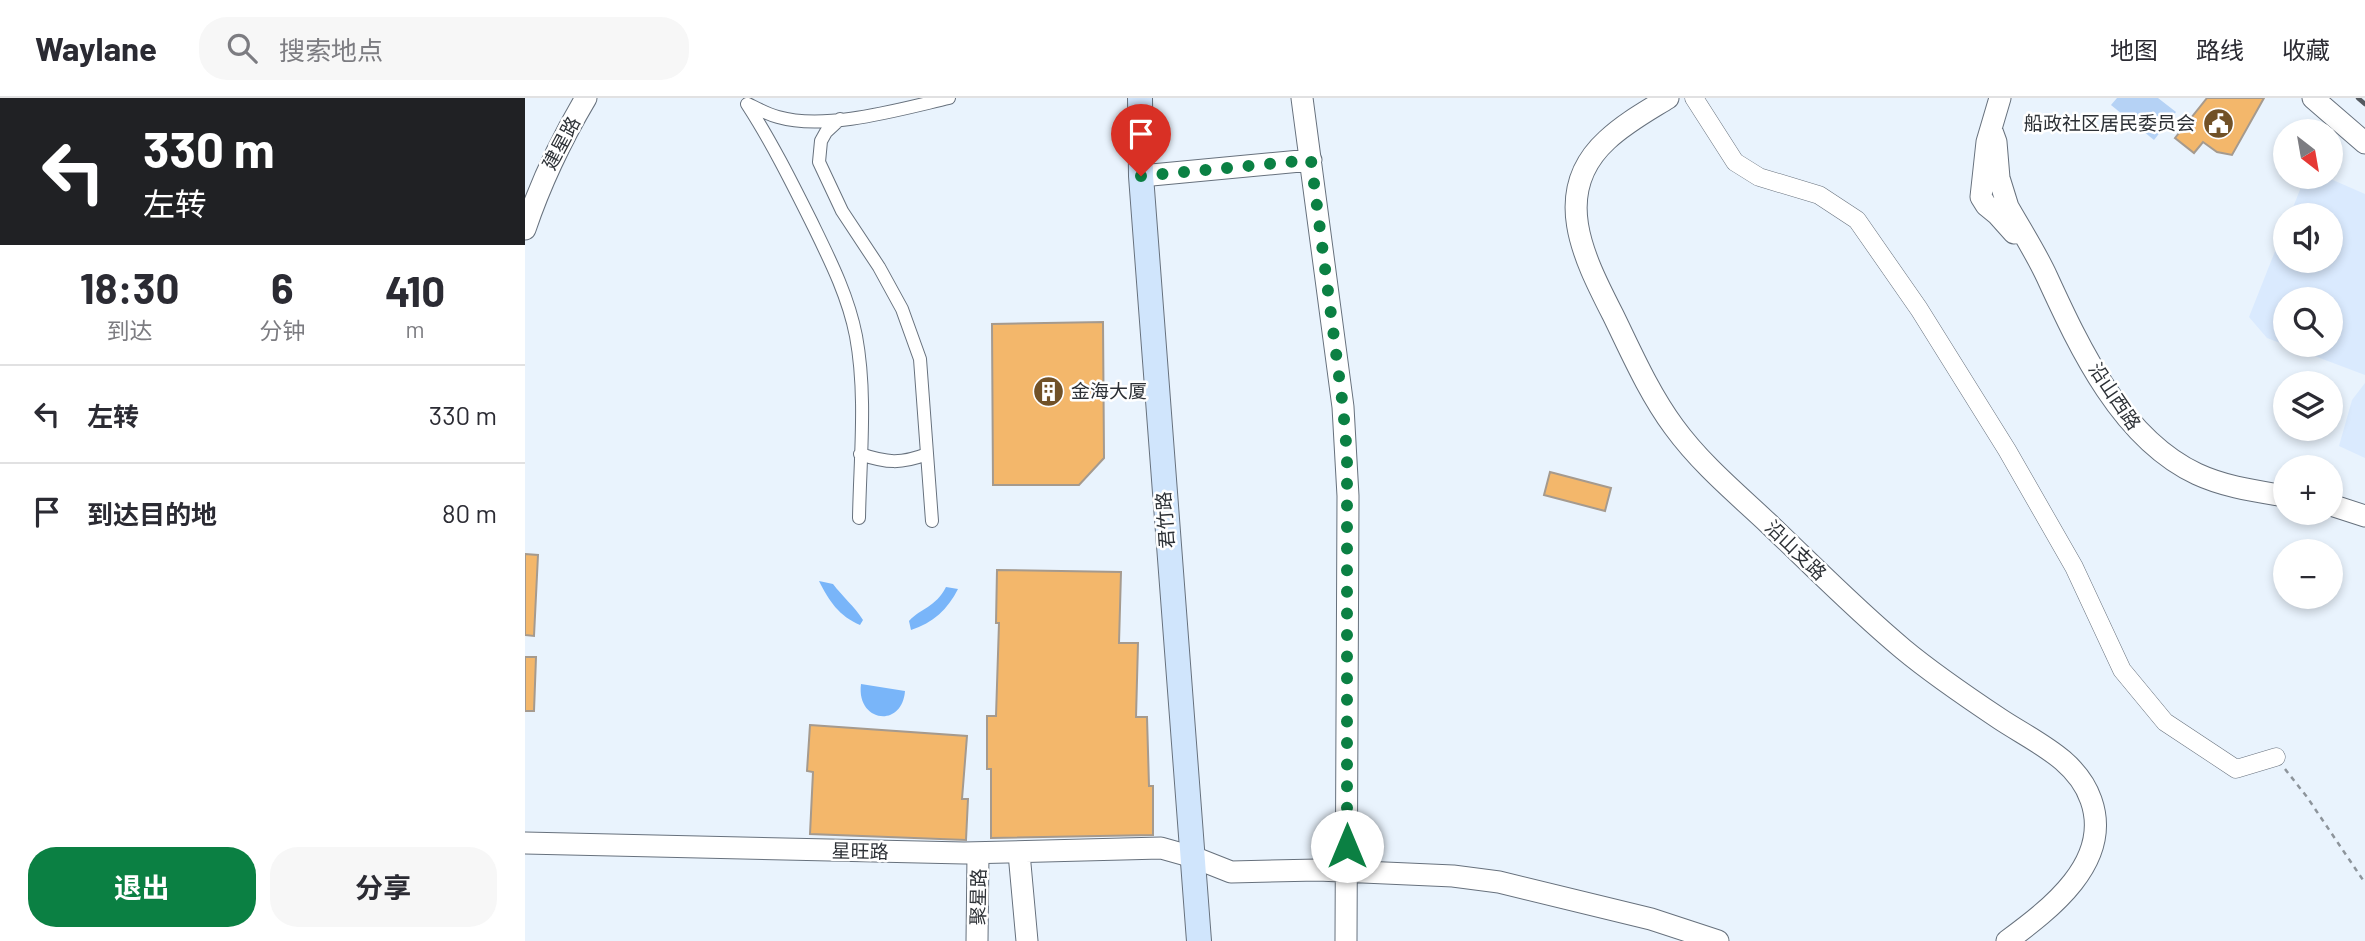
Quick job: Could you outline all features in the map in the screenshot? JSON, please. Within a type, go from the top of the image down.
[{"type":"main road","name":"君竹路","points":[[1140,98],[1141,176],[1170,587],[1199,941]]},
{"type":"street","name":"建星路","points":[[525,229],[542,180],[586,98]]},
{"type":"street","points":[[859,518],[861,390],[856,337],[848,304],[833,265],[796,189],[747,104],[784,119],[807,121],[876,115],[949,98]]},
{"type":"street","points":[[1302,98],[1347,454],[1346,941]]},
{"type":"street","name":"沿山支路","points":[[1668,98],[1615,132],[1602,144],[1587,165],[1577,193],[1576,213],[1580,241],[1589,268],[1665,413],[1711,470],[1902,648],[1999,718],[2060,757],[2080,779],[2092,801],[2095,819],[2094,840],[2087,860],[2056,903],[2007,941]]},
{"type":"street","points":[[1694,98],[1735,162],[1759,177],[1819,195],[1857,220],[1919,309],[2007,450],[2074,567],[2122,670],[2165,722],[2236,769],[2276,757]]},
{"type":"street","name":"沿山西路","points":[[2000,98],[1992,131],[1996,142],[1999,178],[1995,201],[2048,279],[2110,395],[2145,438],[2175,462],[2206,478],[2244,490],[2273,494]]},
{"type":"street","points":[[2313,98],[2365,143]]},
{"type":"street","points":[[840,119],[821,141],[818,153],[820,166],[842,211],[879,267],[902,309],[920,359],[932,522]]},
{"type":"street","points":[[1141,176],[1311,160]]},
{"type":"street","points":[[860,454],[894,463],[927,454]]},
{"type":"street","points":[[2343,509],[2365,516]]},
{"type":"street","name":"星旺路","points":[[525,842],[978,853],[1161,848],[1193,857]]},
{"type":"street","name":"聚星路","points":[[977,941],[978,853]]},
{"type":"street","points":[[1019,853],[1027,941]]},
{"type":"street","points":[[1193,857],[1231,872],[1348,871],[1453,876],[1499,883],[1651,919],[1718,941]]},
{"type":"path","points":[[2276,757],[2307,797],[2365,883]]},
{"type":"shaded area","points":[[2117,98],[2158,98],[2176,112],[2154,140],[2111,105]]},
{"type":"shaded area","points":[[2343,184],[2365,194],[2365,375],[2318,357],[2343,357],[2343,287],[2273,287],[2273,340],[2267,338],[2249,317],[2273,256],[2273,273],[2343,273],[2343,203],[2295,203],[2300,189],[2343,189]]},
{"type":"shaded area","points":[[2365,383],[2365,458],[2339,446],[2343,441],[2352,400]]},
{"type":"water","points":[[819,581],[833,584],[863,620],[860,625],[835,607]]},
{"type":"water","points":[[946,587],[958,589],[950,603],[933,619],[911,630],[909,621],[933,603]]},
{"type":"water","points":[[861,684],[905,691],[902,703],[888,716],[872,713],[861,697]]},
{"type":"building","name":"船政社区居民委员会","points":[[2207,98],[2264,98],[2232,155],[2217,152],[2203,142],[2194,153],[2175,138]]},
{"type":"building","name":"金海大厦","points":[[1103,322],[1104,458],[1079,485],[993,485],[992,324]]},
{"type":"building","points":[[1550,472],[1611,488],[1605,511],[1544,495]]},
{"type":"building","points":[[525,554],[538,555],[534,636],[525,635]]},
{"type":"building","points":[[997,570],[1121,572],[1119,643],[1138,643],[1136,717],[1147,717],[1149,786],[1153,786],[1153,835],[991,838],[991,769],[987,769],[987,716],[996,716],[999,623],[996,623]]},
{"type":"building","points":[[525,657],[536,657],[534,711],[525,711]]},
{"type":"building","points":[[810,725],[967,736],[962,799],[968,799],[966,840],[810,834],[813,772],[807,771]]},
{"type":"railway","points":[[2358,98],[2365,104]]},
{"type":"place","name":"船政社区居民委员会","points":[[2218,123]]},
{"type":"place","name":"金海大厦","points":[[1048,391]]},
{"type":"route","points":[[1141,176],[1311,160],[1347,454],[1347,846]]}]
